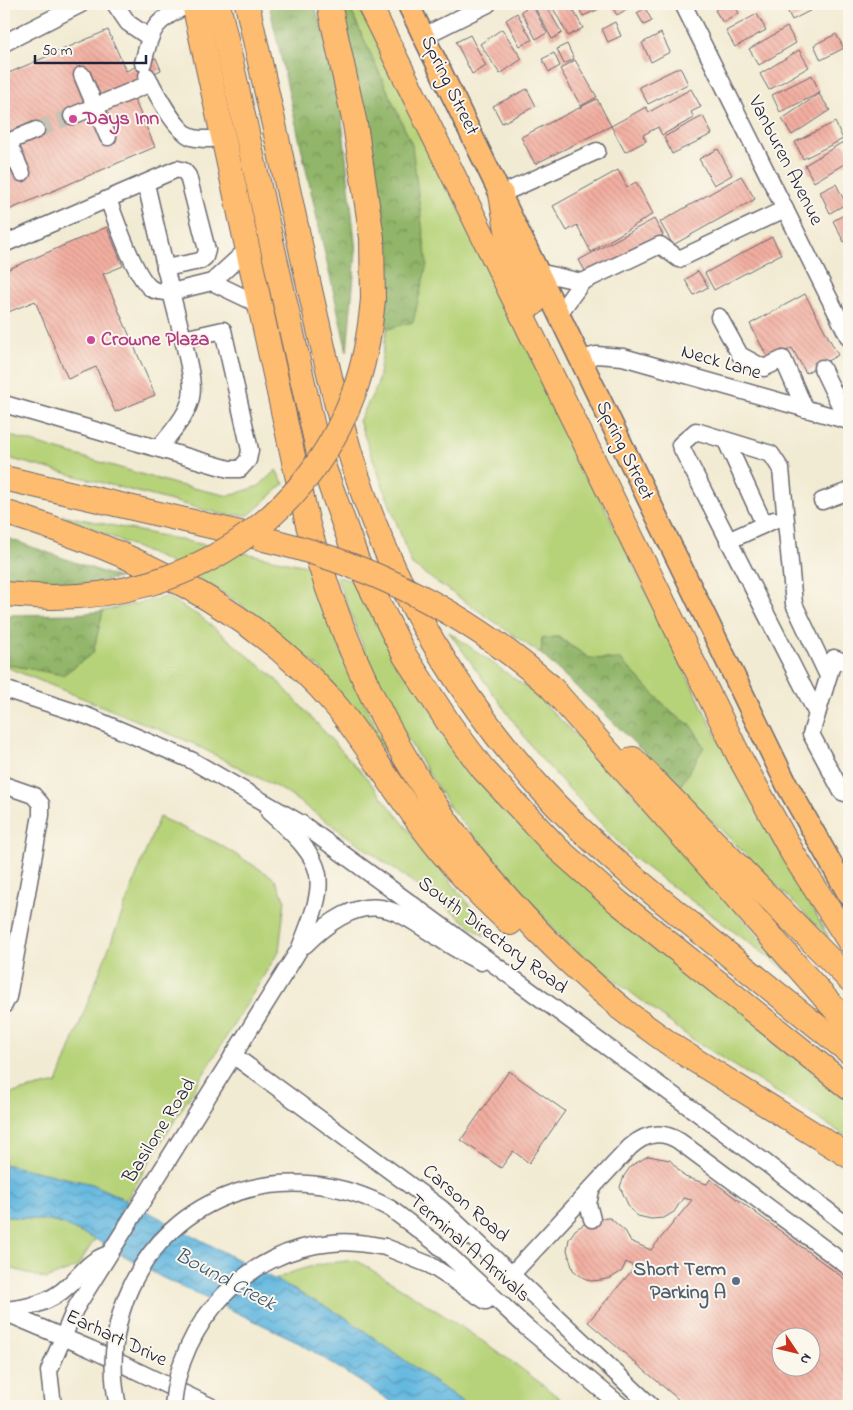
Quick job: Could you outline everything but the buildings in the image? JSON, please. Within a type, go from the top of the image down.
[{"type":"highway","points":[[194,4],[306,517],[341,628],[383,720],[414,775],[439,813],[495,885],[568,964],[632,1017]]},
{"type":"highway","points":[[218,4],[318,454],[357,560],[405,656],[450,725],[483,768],[557,848],[619,903],[849,1088]]},
{"type":"highway","points":[[247,4],[319,331],[348,445],[381,540],[404,591],[430,637],[459,684],[491,728],[537,784],[580,829],[640,882],[849,1052]]},
{"type":"highway","points":[[4,594],[51,598],[112,594],[164,580],[189,570],[226,550],[270,517],[314,466],[342,420],[361,370],[373,299],[372,246],[355,124],[329,4]]},
{"type":"highway","points":[[369,4],[744,766],[793,854],[849,941]]},
{"type":"highway","points":[[501,194],[510,248],[536,311],[542,354]]},
{"type":"highway","points":[[4,478],[264,539],[344,562],[425,598],[482,632],[550,686],[665,790],[849,979]]},
{"type":"highway","points":[[4,512],[99,546],[173,578],[222,606],[272,642],[303,669],[337,708],[424,830],[477,892],[512,924],[632,1017],[677,1049],[849,1156]]},
{"type":"highway","points":[[550,686],[849,1025]]},
{"type":"highway","points":[[816,1136],[849,1166]]},
{"type":"main road","name":"Spring Street","points":[[408,4],[787,785],[849,895]]},
{"type":"street","points":[[4,43],[81,4]]},
{"type":"street","points":[[115,4],[128,23],[150,38]]},
{"type":"street","points":[[189,4],[160,20],[150,38],[147,74],[168,113],[191,136],[223,138]]},
{"type":"street","points":[[424,36],[488,4]]},
{"type":"street","name":"Vanburen Avenue","points":[[683,4],[849,338]]},
{"type":"street","points":[[72,116],[96,106],[147,74]]},
{"type":"street","points":[[82,75],[108,137]]},
{"type":"street","points":[[22,173],[6,138],[36,130]]},
{"type":"street","points":[[501,194],[596,151]]},
{"type":"street","points":[[4,244],[177,169],[184,171],[188,176],[206,250],[205,257],[200,261],[165,268]]},
{"type":"street","points":[[146,184],[192,375],[193,396],[183,420],[162,444],[160,449]]},
{"type":"street","points":[[108,199],[129,253],[145,283],[152,289],[171,292],[212,282],[248,250]]},
{"type":"street","points":[[558,315],[582,282],[660,245],[679,259],[785,208]]},
{"type":"street","points":[[538,272],[582,282]]},
{"type":"street","points":[[212,282],[260,305]]},
{"type":"street","points":[[720,317],[740,356],[764,368],[783,359],[805,409]]},
{"type":"street","points":[[4,404],[229,469],[240,470],[248,460],[250,450],[224,330],[183,339]]},
{"type":"street","name":"Neck Lane","points":[[580,360],[605,354],[624,357],[848,420]]},
{"type":"street","points":[[822,368],[848,420]]},
{"type":"street","points":[[817,714],[680,445],[696,431],[771,454],[781,469],[794,604],[828,676]]},
{"type":"street","points":[[726,440],[764,524]]},
{"type":"street","points":[[822,501],[849,491]]},
{"type":"street","points":[[728,541],[785,515]]},
{"type":"street","points":[[4,602],[51,598]]},
{"type":"street","points":[[849,664],[834,658],[810,734],[842,792],[849,794]]},
{"type":"street","points":[[4,681],[44,695],[87,716]]},
{"type":"street","points":[[4,689],[87,716]]},
{"type":"street","name":"South Directory Road","points":[[87,716],[191,760],[237,784],[326,839],[766,1163],[849,1228]]},
{"type":"street","points":[[237,784],[295,835],[307,848],[315,865],[318,900],[299,950]]},
{"type":"street","points":[[4,785],[33,795],[41,804],[41,815],[8,998],[4,1006]]},
{"type":"street","points":[[299,950],[322,927],[344,915],[370,908],[388,909],[414,920],[457,952],[508,974]]},
{"type":"street","name":"Basilone Road","points":[[53,1406],[49,1371],[75,1309],[299,950]]},
{"type":"street","name":"Carson Road","points":[[233,1055],[425,1195],[512,1274],[651,1406]]},
{"type":"street","points":[[512,1274],[639,1139],[656,1133],[669,1135],[849,1267]]},
{"type":"street","name":"Terminal A Arrivals","points":[[118,1406],[114,1386],[114,1354],[122,1309],[134,1281],[150,1254],[185,1220],[228,1195],[279,1183],[312,1183],[342,1188],[391,1208],[437,1244],[526,1327]]},
{"type":"street","points":[[591,1190],[588,1204],[592,1219]]},
{"type":"street","points":[[173,1406],[179,1374],[192,1338],[214,1305],[242,1278],[277,1258],[316,1246],[345,1242],[385,1247],[415,1258],[439,1270],[526,1327],[621,1406]]},
{"type":"street","points":[[4,1311],[26,1308],[56,1296],[93,1260],[108,1254]]},
{"type":"street","name":"Earhart Drive","points":[[4,1311],[210,1406]]},
{"type":"street","points":[[154,1380],[186,1406]]},
{"type":"green space","points":[[269,4],[314,4],[337,72],[356,252],[347,352]]},
{"type":"green space","points":[[340,4],[348,4],[412,145],[427,264],[413,322],[387,329],[379,219]]},
{"type":"green space","points":[[348,4],[359,4],[715,733],[829,938],[679,788],[703,747],[692,726],[673,714],[621,660],[589,658],[558,637],[542,638],[541,654],[412,565],[359,421],[377,386],[387,329],[413,321],[412,145]]},
{"type":"green space","points":[[4,434],[175,484],[229,496],[259,486],[276,470],[284,484],[249,515],[225,515],[4,457]]},
{"type":"green space","points":[[62,515],[311,567],[323,610],[389,757],[321,669],[236,601],[165,560]]},
{"type":"green space","points":[[4,537],[119,578],[77,585],[4,585]]},
{"type":"green space","points":[[336,576],[359,583],[479,779],[815,1075],[849,1102],[849,1138],[689,1037],[564,941],[450,808],[384,701]]},
{"type":"green space","points":[[166,597],[201,617],[275,678],[365,776],[471,907],[485,937],[432,896],[284,791],[192,743],[4,666],[4,664],[63,675],[93,652],[103,611]]},
{"type":"green space","points":[[103,611],[93,653],[63,675],[4,664],[4,615],[77,614]]},
{"type":"green space","points":[[449,632],[533,692],[649,810],[789,972],[632,857],[537,754]]},
{"type":"green space","points":[[558,637],[589,658],[621,660],[673,714],[692,726],[704,747],[679,788],[592,701],[541,654],[542,638]]},
{"type":"green space","points":[[159,817],[217,843],[274,878],[285,900],[279,951],[126,1200],[92,1184],[4,1164],[4,1095],[57,1083]]},
{"type":"green space","points":[[4,1216],[57,1222],[95,1239],[77,1267],[46,1279],[4,1266]]},
{"type":"green space","points":[[356,1260],[491,1347],[569,1406],[468,1406],[345,1317],[275,1280],[294,1271],[314,1266]]},
{"type":"water","name":"Bound Creek","points":[[4,1164],[92,1184],[126,1200],[345,1317],[468,1406],[398,1406],[297,1341],[161,1277],[95,1239],[57,1222],[4,1216]]},
{"type":"tunnel","points":[[36,130],[72,116]]},
{"type":"place","name":"Days Inn","points":[[73,119]]},
{"type":"place","name":"Crowne Plaza","points":[[91,340]]},
{"type":"place","name":"Short Term Parking A","points":[[736,1281]]}]
